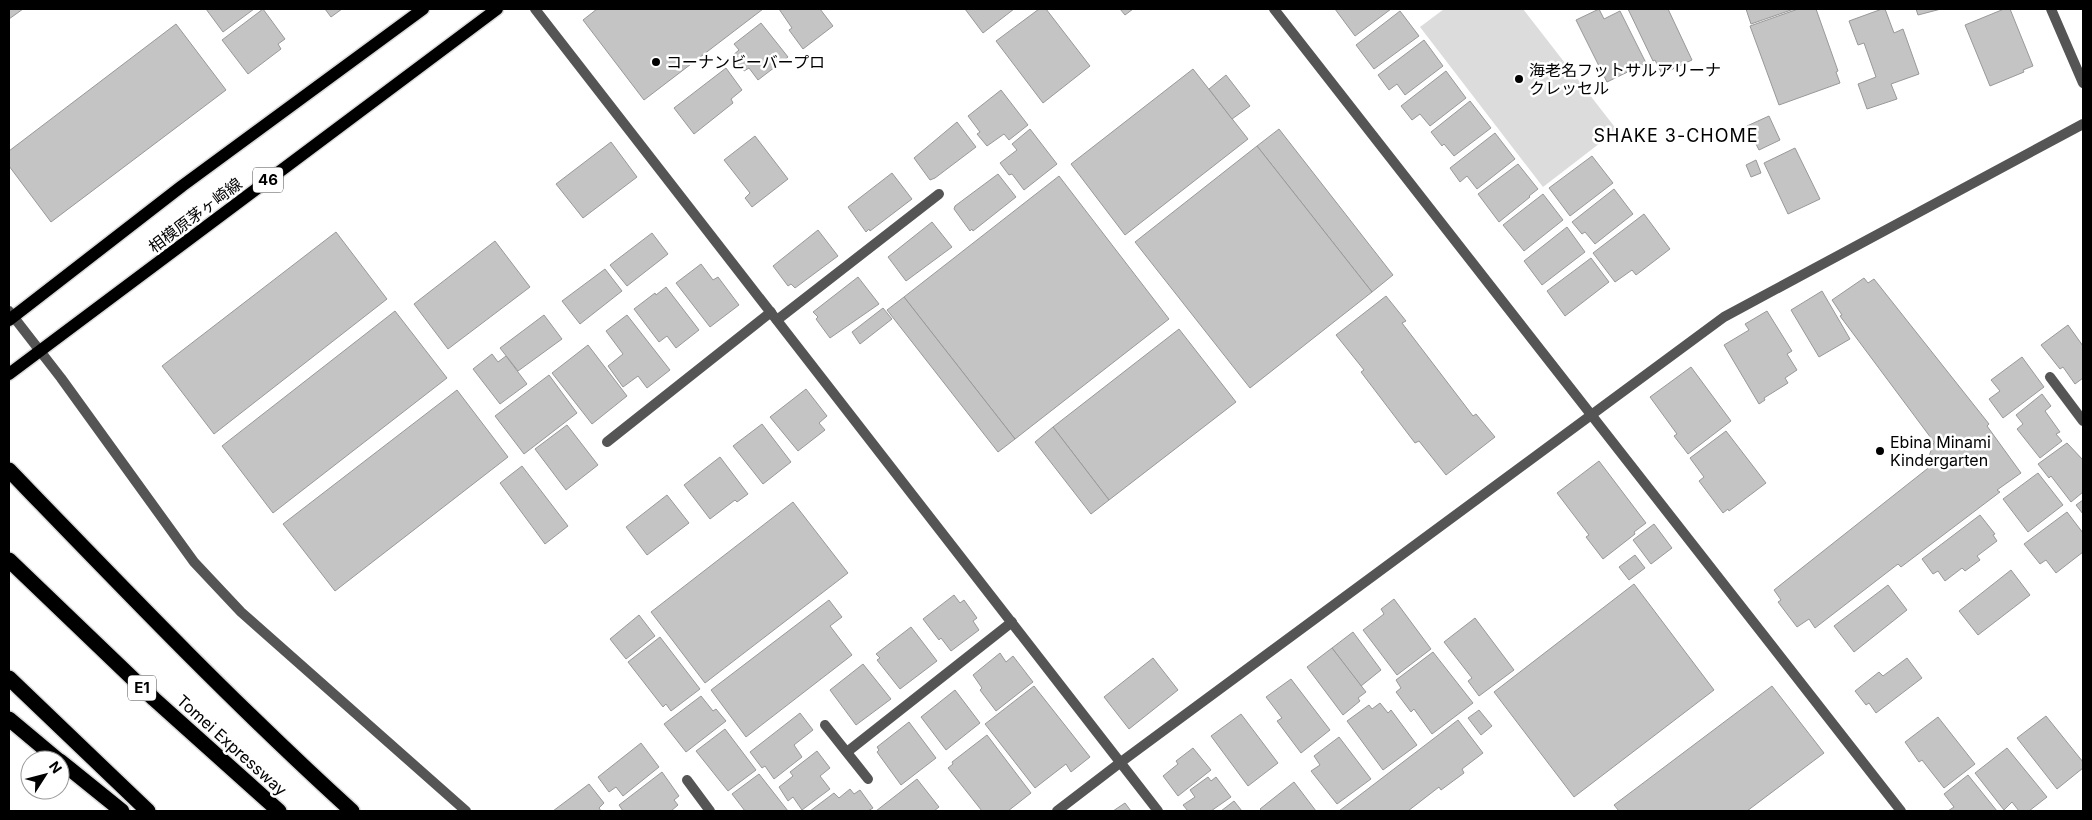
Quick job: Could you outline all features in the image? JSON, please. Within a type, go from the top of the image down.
[{"type":"highway","points":[[9,470],[145,610],[317,780],[352,811]]},
{"type":"highway","name":"Tomei Expressway","points":[[9,560],[154,699],[279,811]]},
{"type":"highway","points":[[9,678],[148,811]]},
{"type":"highway","points":[[9,719],[46,750]]},
{"type":"highway","points":[[70,770],[122,811]]},
{"type":"main road","name":"相模原茅ヶ崎線","points":[[10,316],[182,186],[423,9]]},
{"type":"main road","name":"相模原茅ヶ崎線","points":[[9,374],[497,9]]},
{"type":"street","points":[[535,9],[1158,811]]},
{"type":"street","points":[[1274,9],[1901,811]]},
{"type":"street","points":[[2051,9],[2083,83]]},
{"type":"street","points":[[1057,811],[1120,762],[1724,317],[2083,124]]},
{"type":"street","points":[[607,442],[939,194]]},
{"type":"street","points":[[10,316],[40,351],[194,562],[242,612],[466,811]]},
{"type":"street","points":[[2050,377],[2082,417]]},
{"type":"street","points":[[846,752],[1012,622]]},
{"type":"street","points":[[826,725],[868,779]]},
{"type":"street","points":[[687,780],[705,809]]},
{"type":"shaded area","name":"海老名フットサルアリーナ クレッセル","points":[[1444,9],[1523,9],[1617,130],[1543,187],[1420,27]]},
{"type":"building","points":[[9,9],[23,9],[9,19]]},
{"type":"building","points":[[206,9],[254,9],[223,32]]},
{"type":"building","points":[[263,9],[285,39],[278,44],[281,49],[248,74],[222,40]]},
{"type":"building","points":[[325,9],[342,9],[331,17]]},
{"type":"building","name":"コーナンビーバープロ","points":[[597,9],[763,9],[644,100],[583,20]]},
{"type":"building","points":[[779,9],[820,9],[833,26],[803,49],[789,30],[792,28]]},
{"type":"building","points":[[965,9],[1014,9],[983,33]]},
{"type":"building","points":[[1039,9],[1046,9],[1090,66],[1043,103],[996,41]]},
{"type":"building","points":[[1120,9],[1133,9],[1125,15]]},
{"type":"building","points":[[1335,9],[1391,9],[1355,36]]},
{"type":"building","points":[[1599,9],[1604,19],[1620,11],[1646,63],[1607,82],[1576,20]]},
{"type":"building","points":[[1628,9],[1668,9],[1692,60],[1662,74],[1655,60],[1653,61]]},
{"type":"building","points":[[1746,9],[1794,9],[1751,24]]},
{"type":"building","points":[[1798,9],[1816,9],[1838,71],[1836,72],[1840,83],[1779,105],[1750,26]]},
{"type":"building","points":[[1885,9],[1894,33],[1903,29],[1919,74],[1891,84],[1897,99],[1867,109],[1858,84],[1876,77],[1864,43],[1858,45],[1849,21]]},
{"type":"building","points":[[1916,9],[1941,9],[1918,15]]},
{"type":"building","points":[[2004,9],[2010,9],[2033,66],[2023,70],[2024,72],[1990,86],[1965,25]]},
{"type":"building","points":[[1400,11],[1419,36],[1374,69],[1356,45]]},
{"type":"building","points":[[761,23],[788,57],[758,80],[749,68],[744,71],[732,56],[739,50],[734,44]]},
{"type":"building","points":[[176,24],[226,90],[51,222],[9,166],[9,151]]},
{"type":"building","points":[[1424,40],[1443,66],[1405,95],[1397,84],[1389,90],[1378,75]]},
{"type":"building","points":[[726,68],[742,90],[731,99],[733,103],[694,134],[674,108]]},
{"type":"building","points":[[1193,69],[1248,139],[1125,235],[1071,164]]},
{"type":"building","points":[[1446,71],[1466,98],[1430,126],[1420,114],[1412,120],[1401,106]]},
{"type":"building","points":[[1226,75],[1250,106],[1232,119],[1209,89]]},
{"type":"building","points":[[1001,90],[1028,125],[1009,140],[1004,134],[987,146],[977,134],[980,132],[968,116]]},
{"type":"building","points":[[1470,101],[1491,128],[1454,156],[1444,144],[1442,146],[1431,132]]},
{"type":"building","points":[[1769,116],[1780,140],[1759,150],[1747,126]]},
{"type":"building","points":[[957,122],[976,147],[930,180],[914,158]]},
{"type":"building","points":[[1030,129],[1057,164],[1024,190],[1012,174],[1009,175],[1000,163],[1017,150],[1012,144]]},
{"type":"building","points":[[1279,129],[1393,275],[1372,292],[1257,146]]},
{"type":"building","points":[[1495,133],[1515,159],[1477,189],[1467,176],[1460,182],[1450,168]]},
{"type":"building","points":[[755,136],[788,179],[752,207],[745,198],[750,193],[724,160]]},
{"type":"building","points":[[611,142],[637,177],[583,218],[556,184]]},
{"type":"building","points":[[1257,146],[1372,292],[1250,388],[1135,242]]},
{"type":"building","points":[[1795,148],[1820,199],[1788,214],[1764,163]]},
{"type":"building","points":[[1592,156],[1613,183],[1570,216],[1549,188]]},
{"type":"building","points":[[1756,160],[1761,173],[1751,177],[1746,165]]},
{"type":"building","points":[[1518,164],[1538,189],[1499,222],[1478,194]]},
{"type":"building","points":[[892,173],[912,199],[870,231],[869,229],[866,232],[848,207]]},
{"type":"building","points":[[998,174],[1016,197],[973,231],[972,229],[970,231],[954,209],[955,206]]},
{"type":"building","points":[[1059,176],[1169,319],[1015,439],[904,297]]},
{"type":"building","points":[[1614,189],[1633,214],[1595,244],[1585,232],[1582,234],[1572,222]]},
{"type":"building","points":[[1543,194],[1563,220],[1524,251],[1503,225]]},
{"type":"building","points":[[1644,214],[1670,249],[1636,275],[1632,270],[1615,282],[1593,253]]},
{"type":"building","points":[[932,222],[952,247],[906,281],[888,257]]},
{"type":"building","points":[[1567,227],[1585,252],[1542,285],[1524,261]]},
{"type":"building","points":[[818,230],[838,256],[795,288],[791,284],[788,286],[773,266]]},
{"type":"building","points":[[336,232],[387,299],[214,434],[162,366]]},
{"type":"building","points":[[652,233],[668,254],[627,286],[610,265]]},
{"type":"building","points":[[495,241],[530,287],[448,349],[414,304]]},
{"type":"building","points":[[1591,258],[1609,282],[1565,316],[1547,291]]},
{"type":"building","points":[[701,264],[713,280],[718,277],[739,305],[710,327],[676,283]]},
{"type":"building","points":[[605,269],[622,291],[580,324],[562,301]]},
{"type":"building","points":[[858,277],[879,304],[830,338],[813,312]]},
{"type":"building","points":[[1864,278],[1868,283],[1874,279],[1989,424],[1987,426],[2021,473],[1997,490],[2000,492],[1901,567],[1898,564],[1815,628],[1809,619],[1797,627],[1778,602],[1781,600],[1774,590],[1932,465],[1928,459],[1934,442],[1840,316],[1842,315],[1832,300]]},
{"type":"building","points":[[666,287],[699,330],[676,348],[667,336],[659,342],[634,309]]},
{"type":"building","points":[[1822,291],[1850,339],[1819,357],[1791,310]]},
{"type":"building","points":[[1386,296],[1406,321],[1402,323],[1473,416],[1476,414],[1495,437],[1446,475],[1419,441],[1415,443],[1361,372],[1364,370],[1336,335]]},
{"type":"building","points":[[904,297],[1015,439],[998,452],[887,310]]},
{"type":"building","points":[[883,308],[892,319],[860,344],[852,332]]},
{"type":"building","points":[[395,311],[447,378],[273,513],[222,446]]},
{"type":"building","points":[[1767,311],[1792,351],[1787,354],[1797,370],[1785,378],[1788,383],[1764,398],[1765,400],[1759,404],[1724,345],[1749,330],[1745,324]]},
{"type":"building","points":[[544,315],[562,339],[518,371],[500,348]]},
{"type":"building","points":[[627,315],[670,370],[647,388],[638,376],[623,387],[608,366],[623,354],[606,331]]},
{"type":"building","points":[[2068,325],[2083,346],[2083,378],[2075,384],[2063,367],[2060,369],[2041,345]]},
{"type":"building","points":[[1179,329],[1236,402],[1109,500],[1053,427]]},
{"type":"building","points":[[588,345],[627,396],[592,424],[552,373]]},
{"type":"building","points":[[492,354],[498,362],[506,356],[527,384],[500,404],[473,369]]},
{"type":"building","points":[[2022,357],[2044,387],[2003,418],[1989,399],[2000,391],[1991,380]]},
{"type":"building","points":[[1691,367],[1731,421],[1688,454],[1674,436],[1677,434],[1650,397]]},
{"type":"building","points":[[549,375],[577,413],[524,454],[495,416]]},
{"type":"building","points":[[806,389],[827,416],[819,423],[825,430],[798,451],[770,417]]},
{"type":"building","points":[[457,390],[508,457],[335,591],[283,524]]},
{"type":"building","points":[[2042,394],[2051,406],[2045,411],[2060,432],[2056,434],[2062,441],[2040,458],[2017,429],[2023,424],[2016,415]]},
{"type":"building","points":[[762,424],[791,462],[763,484],[733,446]]},
{"type":"building","points":[[567,425],[598,465],[566,490],[535,449]]},
{"type":"building","points":[[1053,427],[1109,500],[1091,514],[1035,442]]},
{"type":"building","points":[[1726,431],[1766,483],[1729,511],[1728,509],[1723,513],[1699,481],[1704,477],[1690,458]]},
{"type":"building","points":[[2067,443],[2083,460],[2083,492],[2071,502],[2051,476],[2049,478],[2038,464]]},
{"type":"building","points":[[720,457],[748,494],[737,502],[735,500],[710,519],[684,485]]},
{"type":"building","points":[[1599,461],[1646,523],[1603,559],[1586,537],[1589,535],[1557,493]]},
{"type":"building","points":[[522,466],[568,526],[545,544],[500,483]]},
{"type":"building","points":[[2038,473],[2063,505],[2028,532],[2003,499]]},
{"type":"building","points":[[667,495],[689,523],[647,555],[626,527]]},
{"type":"building","points":[[2083,500],[2083,514],[2076,505]]},
{"type":"building","points":[[793,502],[848,573],[705,683],[651,612]]},
{"type":"building","points":[[2067,512],[2083,533],[2083,552],[2056,573],[2046,560],[2040,564],[2024,544]]},
{"type":"building","points":[[1980,515],[1995,534],[1993,535],[1997,541],[1977,556],[1980,560],[1965,571],[1962,568],[1945,581],[1938,571],[1933,574],[1922,559]]},
{"type":"building","points":[[1654,524],[1672,548],[1651,564],[1633,540]]},
{"type":"building","points":[[1635,555],[1645,568],[1629,580],[1619,567]]},
{"type":"building","points":[[2011,570],[2030,595],[1978,635],[1959,611]]},
{"type":"building","points":[[1634,584],[1714,690],[1574,797],[1494,692]]},
{"type":"building","points":[[1888,585],[1907,610],[1854,652],[1834,626]]},
{"type":"building","points":[[954,595],[960,603],[964,600],[977,618],[973,621],[979,630],[951,651],[941,638],[939,640],[923,619]]},
{"type":"building","points":[[1394,599],[1431,649],[1397,675],[1363,630],[1384,614],[1381,609]]},
{"type":"building","points":[[829,600],[842,617],[830,626],[852,655],[746,737],[711,690]]},
{"type":"building","points":[[639,615],[655,636],[626,659],[610,639]]},
{"type":"building","points":[[1475,618],[1514,670],[1479,696],[1468,681],[1472,678],[1444,642]]},
{"type":"building","points":[[911,627],[937,661],[900,689],[877,660],[880,658],[876,654]]},
{"type":"building","points":[[1353,632],[1381,670],[1361,686],[1332,648]]},
{"type":"building","points":[[660,637],[700,689],[671,711],[666,704],[663,707],[628,662]]},
{"type":"building","points":[[1332,648],[1366,692],[1358,698],[1360,701],[1343,715],[1307,667]]},
{"type":"building","points":[[1433,652],[1473,703],[1432,734],[1414,709],[1411,712],[1396,692],[1401,688],[1396,680]]},
{"type":"building","points":[[1000,653],[1006,662],[1013,656],[1033,682],[996,711],[980,690],[982,688],[973,675]]},
{"type":"building","points":[[1153,658],[1178,690],[1129,729],[1104,697]]},
{"type":"building","points":[[1907,658],[1922,678],[1876,713],[1869,703],[1866,705],[1855,691],[1879,672],[1883,676]]},
{"type":"building","points":[[863,664],[891,699],[856,725],[830,690]]},
{"type":"building","points":[[1291,679],[1330,730],[1301,753],[1277,721],[1282,718],[1266,697]]},
{"type":"building","points":[[1034,686],[1090,757],[1071,772],[1066,764],[1035,788],[985,724]]},
{"type":"building","points":[[1772,686],[1824,753],[1747,811],[1619,811],[1614,805]]},
{"type":"building","points":[[955,690],[980,723],[946,750],[921,717]]},
{"type":"building","points":[[701,696],[713,711],[716,709],[726,721],[686,752],[664,724]]},
{"type":"building","points":[[1380,703],[1388,713],[1391,710],[1417,745],[1383,770],[1347,721],[1369,705],[1372,709]]},
{"type":"building","points":[[1479,710],[1492,726],[1481,735],[1468,718]]},
{"type":"building","points":[[800,713],[813,730],[794,745],[802,757],[774,779],[765,766],[762,768],[750,752]]},
{"type":"building","points":[[1241,714],[1278,763],[1248,786],[1211,736]]},
{"type":"building","points":[[2046,716],[2083,762],[2083,768],[2057,789],[2017,738]]},
{"type":"building","points":[[1938,717],[1975,764],[1944,788],[1922,760],[1919,762],[1905,742]]},
{"type":"building","points":[[1458,720],[1483,753],[1462,769],[1464,773],[1441,790],[1439,787],[1408,811],[1339,811]]},
{"type":"building","points":[[909,722],[936,758],[901,785],[877,752],[879,750],[877,747]]},
{"type":"building","points":[[725,729],[756,770],[728,791],[696,751]]},
{"type":"building","points":[[987,735],[1031,793],[1008,811],[982,811],[948,768],[953,764],[952,762]]},
{"type":"building","points":[[1339,737],[1371,779],[1337,804],[1311,771],[1320,765],[1314,756]]},
{"type":"building","points":[[641,743],[659,767],[623,796],[616,787],[609,792],[598,777]]},
{"type":"building","points":[[1193,748],[1211,770],[1178,796],[1163,776],[1178,764],[1176,761]]},
{"type":"building","points":[[2007,748],[2047,797],[2029,811],[2019,811],[2012,802],[2004,810],[1975,773]]},
{"type":"building","points":[[817,751],[830,768],[820,776],[830,789],[802,810],[793,797],[788,801],[779,787],[793,776],[790,772]]},
{"type":"building","points":[[662,772],[679,796],[674,800],[678,805],[671,811],[623,811],[619,805]]},
{"type":"building","points":[[759,774],[788,811],[745,811],[732,794]]},
{"type":"building","points":[[1968,775],[1997,811],[1948,811],[1954,807],[1944,794]]},
{"type":"building","points":[[1208,777],[1211,781],[1216,777],[1231,797],[1211,811],[1188,811],[1183,805],[1195,797],[1190,790]]},
{"type":"building","points":[[917,779],[939,807],[934,811],[876,811]]},
{"type":"building","points":[[1294,782],[1316,811],[1262,811],[1260,809]]},
{"type":"building","points":[[589,784],[604,803],[599,808],[601,811],[553,811]]},
{"type":"building","points":[[850,789],[854,794],[860,790],[873,808],[868,811],[810,811],[834,793],[839,798]]},
{"type":"building","points":[[1234,801],[1242,811],[1221,811]]},
{"type":"building","points":[[1125,803],[1131,811],[1113,811]]},
{"type":"place","name":"コーナンビーバープロ","points":[[656,62]]},
{"type":"place","name":"海老名フットサルアリーナ クレッセル","points":[[1519,79]]},
{"type":"place","name":"Ebina Minami Kindergarten","points":[[1880,451]]},
{"type":"district","name":"SHAKE 3-CHOME","points":[[1676,136]]}]
